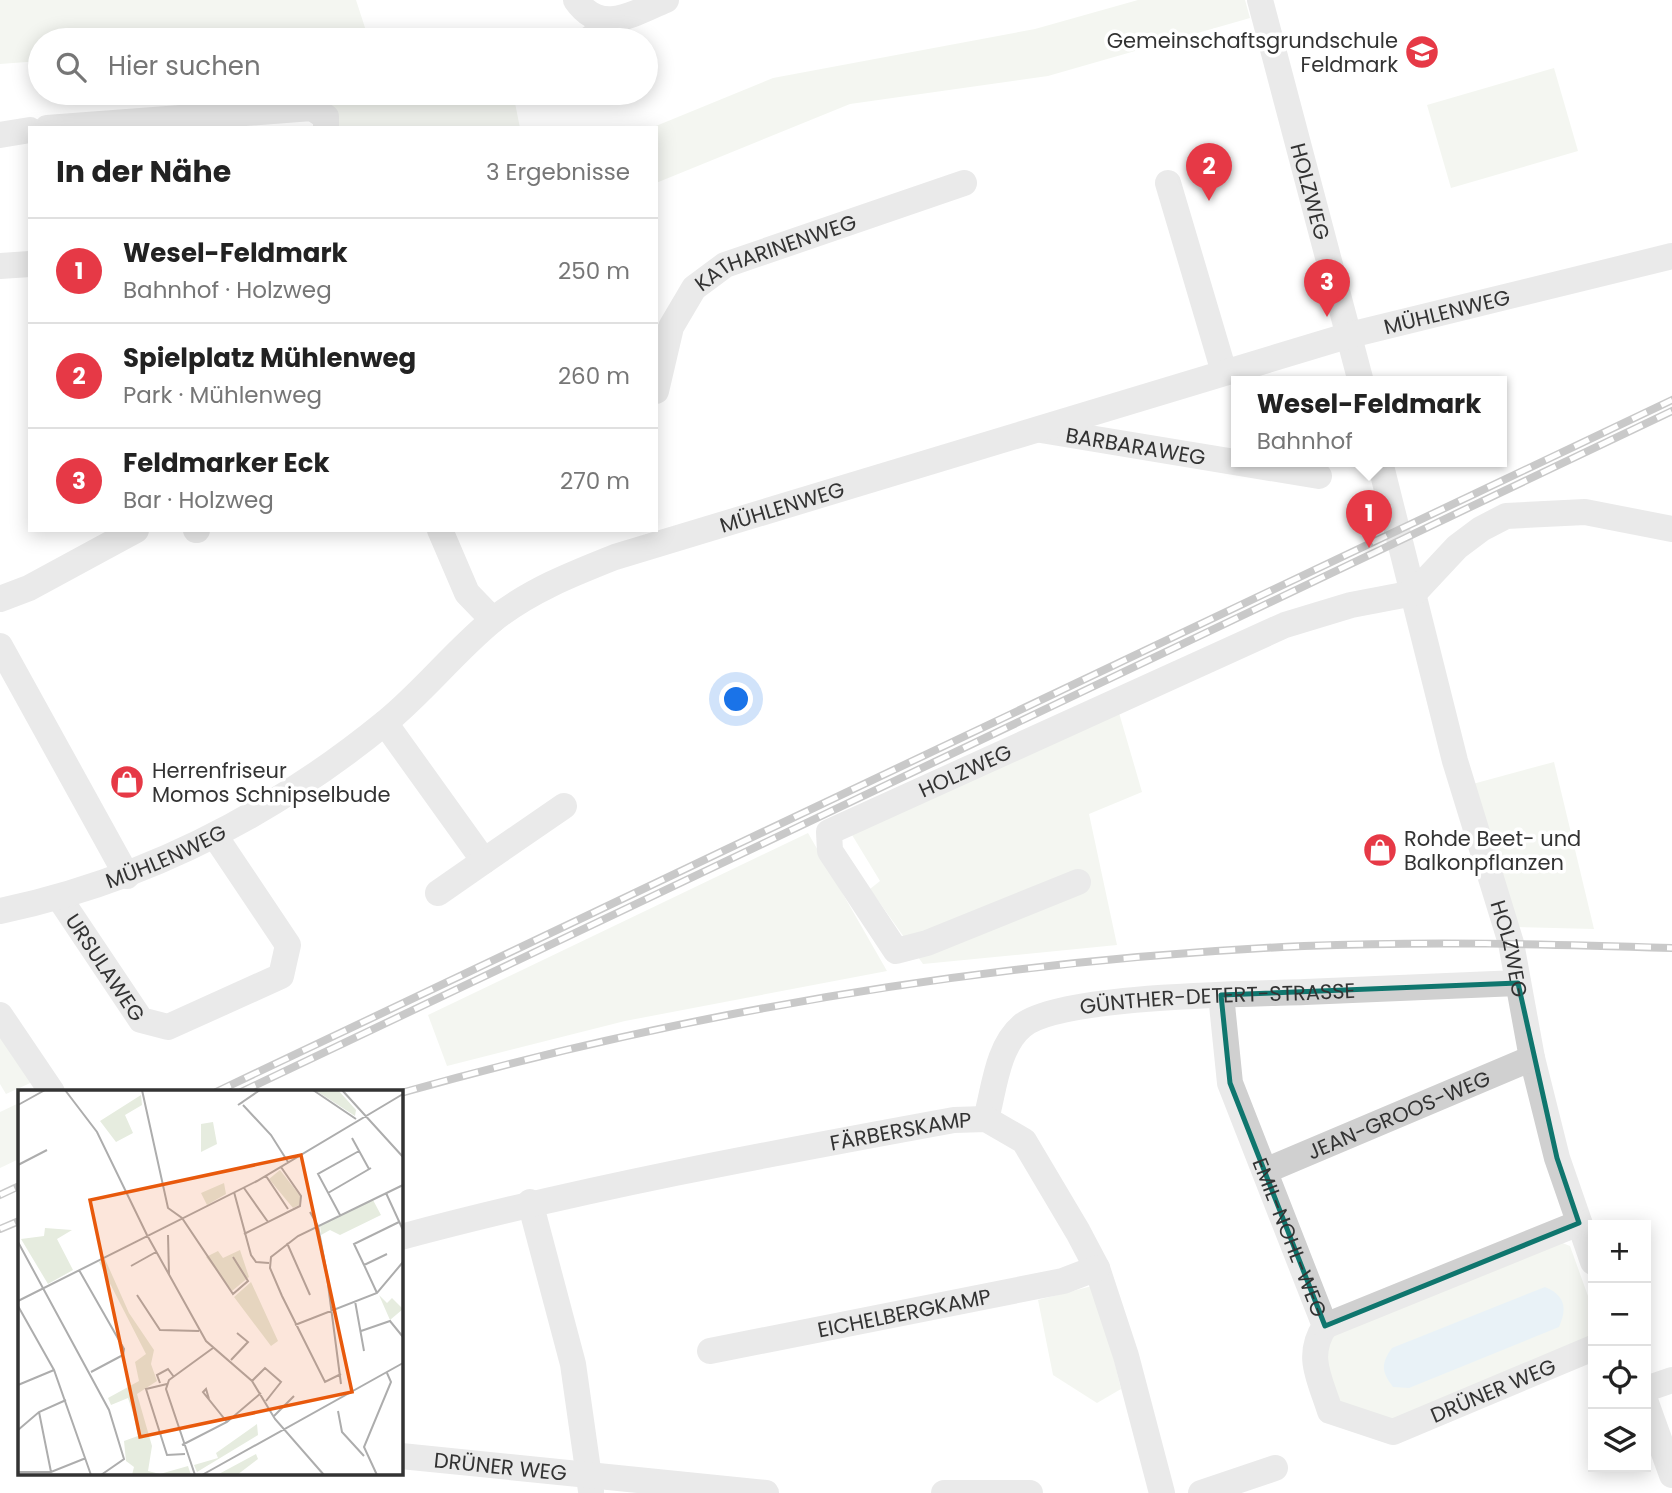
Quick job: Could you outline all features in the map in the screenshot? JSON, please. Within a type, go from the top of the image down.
[{"type":"street","points":[[576,0],[589,15],[613,21]]},
{"type":"street","points":[[604,28],[613,21],[666,0]]},
{"type":"street","name":"HOLZWEG","points":[[1260,0],[1360,376]]},
{"type":"street","points":[[74,126],[312,108],[326,117],[326,126]]},
{"type":"street","points":[[0,135],[28,130]]},
{"type":"street","name":"KATHARINENWEG","points":[[658,382],[671,327],[694,288],[725,265],[964,183]]},
{"type":"street","points":[[1168,183],[1224,372]]},
{"type":"street","name":"MÜHLENWEG","points":[[0,911],[60,899],[127,876],[215,836],[282,798],[385,723],[494,620],[553,581],[632,541],[1035,429],[1350,335],[1672,256]]},
{"type":"street","points":[[0,266],[28,264]]},
{"type":"street","name":"BARBARAWEG","points":[[1035,429],[1231,461]]},
{"type":"street","name":"BARBARAWEG","points":[[1265,467],[1319,476]]},
{"type":"street","name":"HOLZWEG","points":[[1381,467],[1455,761],[1511,943],[1532,1058],[1557,1158],[1588,1248]]},
{"type":"street","points":[[1414,593],[1457,547],[1481,529],[1506,516],[1585,513],[1672,529]]},
{"type":"street","points":[[0,599],[29,589],[132,532]]},
{"type":"street","points":[[441,532],[467,593],[494,620]]},
{"type":"street","name":"HOLZWEG","points":[[1078,882],[927,943],[896,951],[830,851],[829,832],[1285,625],[1351,605],[1414,593]]},
{"type":"street","points":[[0,646],[127,876]]},
{"type":"street","points":[[385,723],[484,861]]},
{"type":"street","points":[[438,893],[564,806]]},
{"type":"street","name":"URSULAWEG","points":[[60,899],[141,1020],[168,1027],[281,976],[288,945],[215,836]]},
{"type":"street","name":"GÜNTHER-DETERT-STRASSE","points":[[986,1119],[1007,1045],[1030,1021],[1065,1009],[1116,1002],[1221,995],[1518,983]]},
{"type":"street","name":"EMIL-NOHL-WEG","points":[[1221,995],[1230,1083],[1325,1326],[1315,1342],[1314,1360],[1330,1411],[1393,1432]]},
{"type":"street","points":[[0,1015],[51,1090]]},
{"type":"street","name":"JEAN-GROOS-WEG","points":[[1265,1171],[1532,1058]]},
{"type":"street","name":"FÄRBERSKAMP","points":[[402,1237],[530,1202],[954,1120],[986,1119],[1024,1142],[1097,1268],[1126,1356],[1162,1493]]},
{"type":"street","points":[[530,1202],[573,1364],[591,1484]]},
{"type":"street","points":[[1325,1326],[1579,1223]]},
{"type":"street","name":"EICHELBERGKAMP","points":[[710,1351],[1063,1281],[1097,1268]]},
{"type":"street","name":"DRÜNER WEG","points":[[1393,1432],[1588,1350]]},
{"type":"street","points":[[1651,1387],[1672,1380]]},
{"type":"street","points":[[1648,1409],[1672,1475]]},
{"type":"street","name":"DRÜNER WEG","points":[[402,1456],[591,1484],[766,1493]]},
{"type":"street","points":[[1201,1493],[1275,1468]]},
{"type":"street","points":[[944,1493],[1030,1493]]},
{"type":"highlighted area","points":[[1518,983],[1557,1158],[1579,1223],[1325,1326],[1230,1083],[1221,995]]},
{"type":"shaded area","points":[[0,0],[356,0],[365,28],[28,28],[28,62],[0,64]]},
{"type":"shaded area","points":[[1138,0],[1245,0],[1250,18],[1048,76],[850,104],[658,182],[658,126],[656,126],[773,78],[1035,29]]},
{"type":"shaded area","points":[[1554,68],[1578,151],[1451,188],[1427,105]]},
{"type":"shaded area","points":[[323,105],[515,105],[520,126],[330,126]]},
{"type":"shaded area","points":[[1117,706],[1142,792],[1089,814],[1117,945],[923,964],[870,889],[880,881],[849,830]]},
{"type":"shaded area","points":[[1554,762],[1594,929],[1514,927],[1469,785]]},
{"type":"shaded area","points":[[808,833],[887,971],[625,1021],[447,1066],[428,1015]]},
{"type":"shaded area","points":[[0,1026],[37,1080],[6,1094],[0,1084]]},
{"type":"shaded area","points":[[18,1103],[18,1159],[0,1168],[0,1112]]},
{"type":"shaded area","points":[[1555,1240],[1570,1246],[1588,1296],[1588,1341],[1390,1427],[1335,1406],[1322,1356],[1335,1332]]},
{"type":"shaded area","points":[[1096,1285],[1121,1389],[1097,1403],[1053,1375],[1038,1300]]},
{"type":"water","points":[[1545,1287],[1562,1302],[1564,1308],[1559,1327],[1409,1388],[1393,1387],[1389,1382],[1384,1368],[1392,1348]]},
{"type":"railway","points":[[220,1090],[1672,400]]},
{"type":"railway","points":[[245,1090],[1672,411]]},
{"type":"railway","points":[[402,1093],[511,1063],[735,1014],[848,994],[1076,963],[1350,944],[1672,948]]},
{"type":"railway","points":[[0,1195],[18,1186]]},
{"type":"railway","points":[[0,1229],[18,1221]]},
{"type":"place","name":"Gemeinschaftsgrundschule Feldmark","points":[[1422,52]]},
{"type":"place","name":"Spielplatz Mühlenweg","points":[[1209,201]]},
{"type":"place","name":"Feldmarker Eck","points":[[1327,317]]},
{"type":"place","name":"Wesel-Feldmark","points":[[1369,548]]},
{"type":"place","name":"Herrenfriseur Momos Schnipselbude","points":[[127,782]]},
{"type":"place","name":"Rohde Beet- und Balkonpflanzen","points":[[1380,850]]}]
